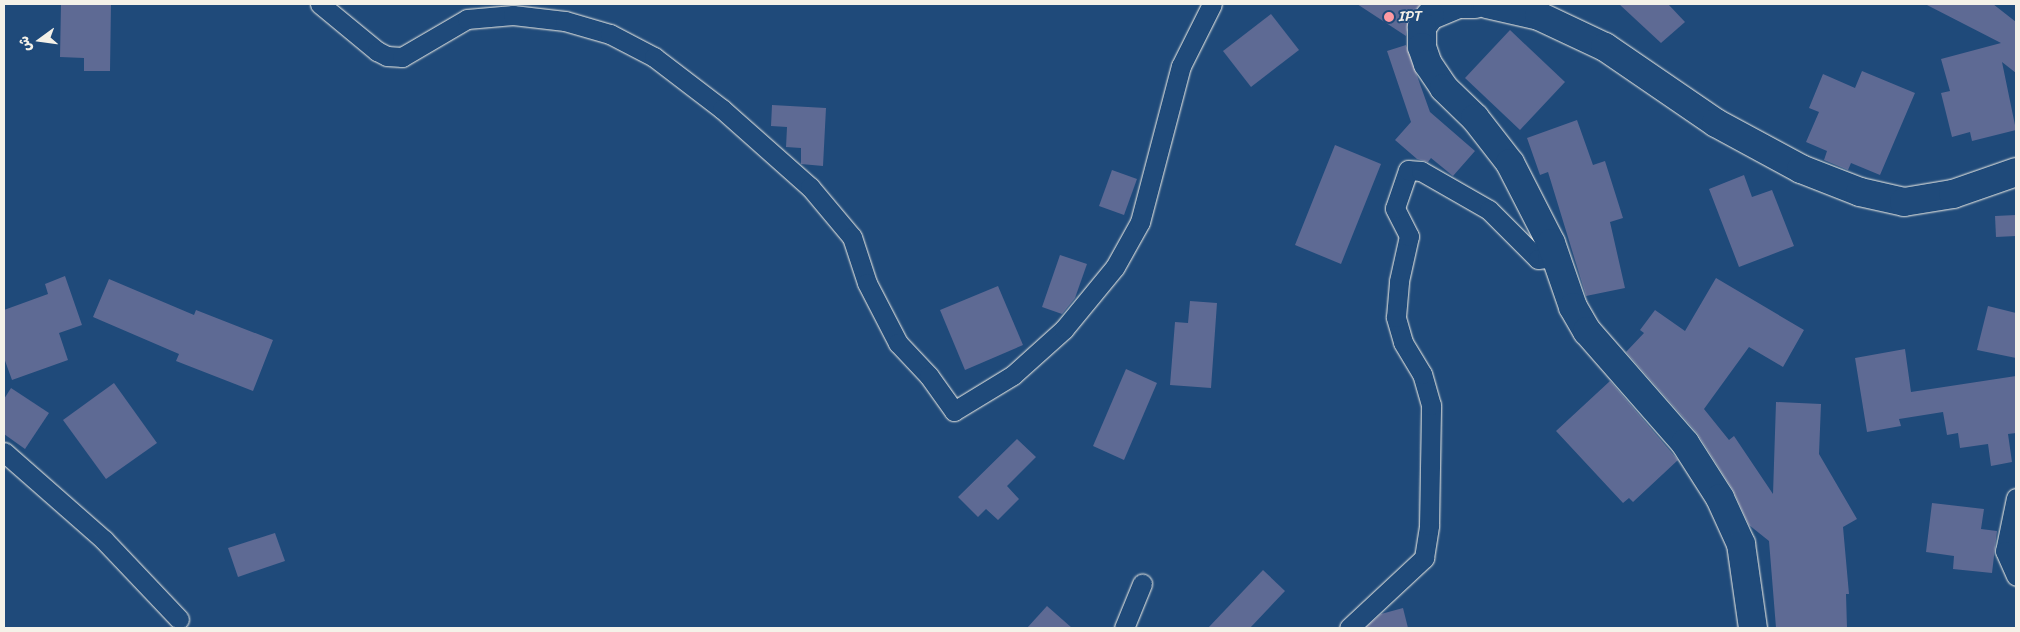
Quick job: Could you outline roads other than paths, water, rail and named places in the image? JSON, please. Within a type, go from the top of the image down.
[{"type":"main road","points":[[1475,4],[1458,4],[1430,16],[1422,28],[1422,47],[1434,76],[1480,124],[1510,163],[1551,243],[1573,307],[1587,331],[1612,364],[1685,444],[1731,518],[1747,573],[1753,628]]},
{"type":"main road","points":[[1487,4],[1539,16],[1605,47],[1716,123],[1801,169],[1860,192],[1904,202],[1952,194],[2016,172]]},
{"type":"street","points":[[320,4],[377,51],[388,56],[409,54],[471,12],[540,17],[610,34],[654,57],[722,109],[810,187],[852,237],[867,283],[898,343],[929,376],[954,411],[1013,375],[1064,329],[1116,267],[1140,222],[1181,66],[1212,4]]},
{"type":"street","points":[[1349,628],[1424,558],[1429,525],[1431,405],[1422,374],[1403,342],[1396,317],[1399,281],[1408,236],[1395,208],[1408,170],[1421,170],[1489,210],[1538,259],[1547,258],[1551,243]]},
{"type":"street","points":[[4,452],[104,540],[179,619]]},
{"type":"street","points":[[2016,498],[2005,551],[2016,576]]},
{"type":"street","points":[[1124,628],[1142,584]]},
{"type":"place","name":"IPT","points":[[1389,17]]}]
